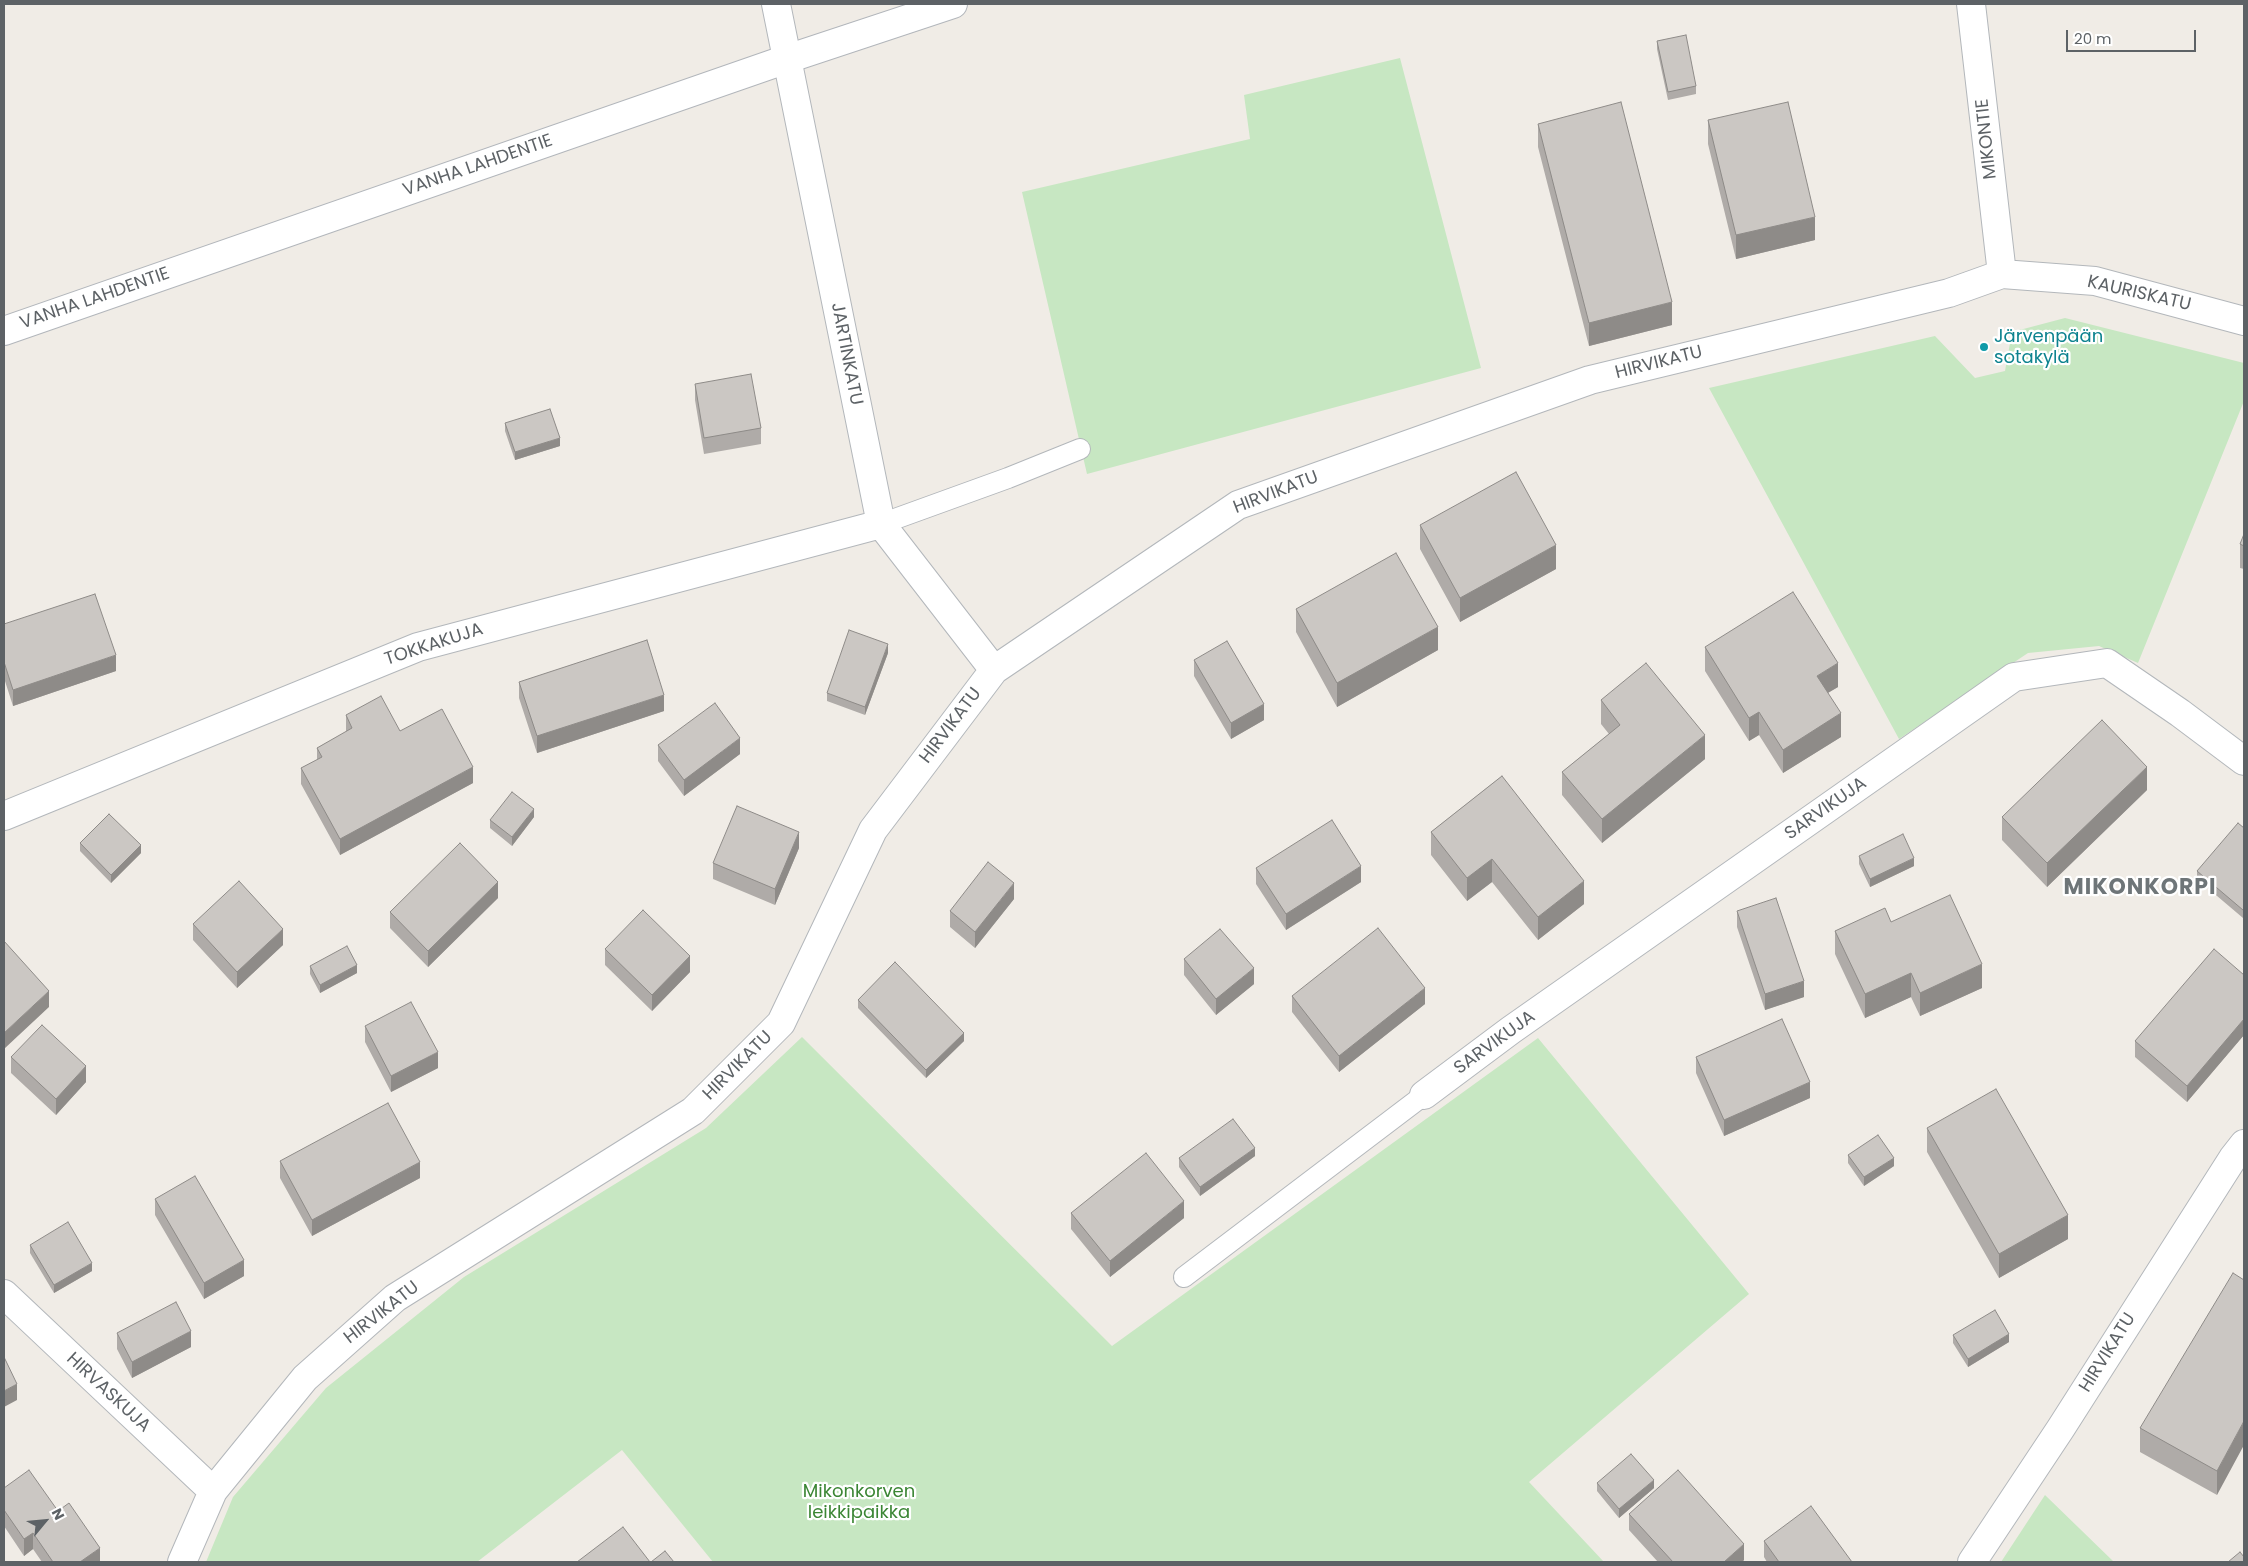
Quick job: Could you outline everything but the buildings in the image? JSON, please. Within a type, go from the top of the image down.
[{"type":"street","name":"JARTINKATU","points":[[776,4],[881,524],[994,670]]},
{"type":"street","name":"VANHA LAHDENTIE","points":[[4,331],[787,59],[953,4]]},
{"type":"street","name":"MIKONTIE","points":[[1971,4],[2002,274]]},
{"type":"street","name":"KAURISKATU","points":[[2002,274],[2096,281],[2244,321]]},
{"type":"street","name":"HIRVIKATU","points":[[182,1562],[213,1491],[305,1378],[395,1298],[693,1112],[781,1023],[873,830],[994,670],[1238,504],[1590,380],[1948,293],[2002,274]]},
{"type":"street","name":"TOKKAKUJA","points":[[4,816],[418,646],[881,524]]},
{"type":"street","name":"SARVIKUJA","points":[[1424,1095],[1511,1030],[2014,677],[2107,663],[2244,760]]},
{"type":"street","name":"HIRVIKATU","points":[[1972,1562],[2061,1428],[2233,1158],[2244,1144]]},
{"type":"street","name":"HIRVASKUJA","points":[[4,1294],[213,1491]]},
{"type":"lane","points":[[881,524],[1008,478],[1080,448]]},
{"type":"lane","points":[[1184,1277],[1424,1095]]},
{"type":"green space","points":[[1400,58],[1481,368],[1087,474],[1022,192],[1250,139],[1244,95]]},
{"type":"green space","points":[[2065,318],[2244,363],[2244,401],[2138,663],[2099,646],[2028,653],[1899,739],[1709,388],[1935,336],[1975,378],[2005,371],[2012,332]]},
{"type":"green space","name":"Mikonkorven leikkipaikka","points":[[802,1037],[1112,1346],[1538,1038],[1749,1294],[1529,1482],[1604,1562],[713,1562],[622,1450],[477,1562],[206,1562],[233,1497],[326,1388],[464,1277],[706,1128]]},
{"type":"green space","points":[[2045,1495],[2114,1562],[2001,1562]]},
{"type":"place","name":"Järvenpään sotakylä","points":[[1984,347]]},
{"type":"district","name":"MIKONKORPI","points":[[2140,888]]}]
